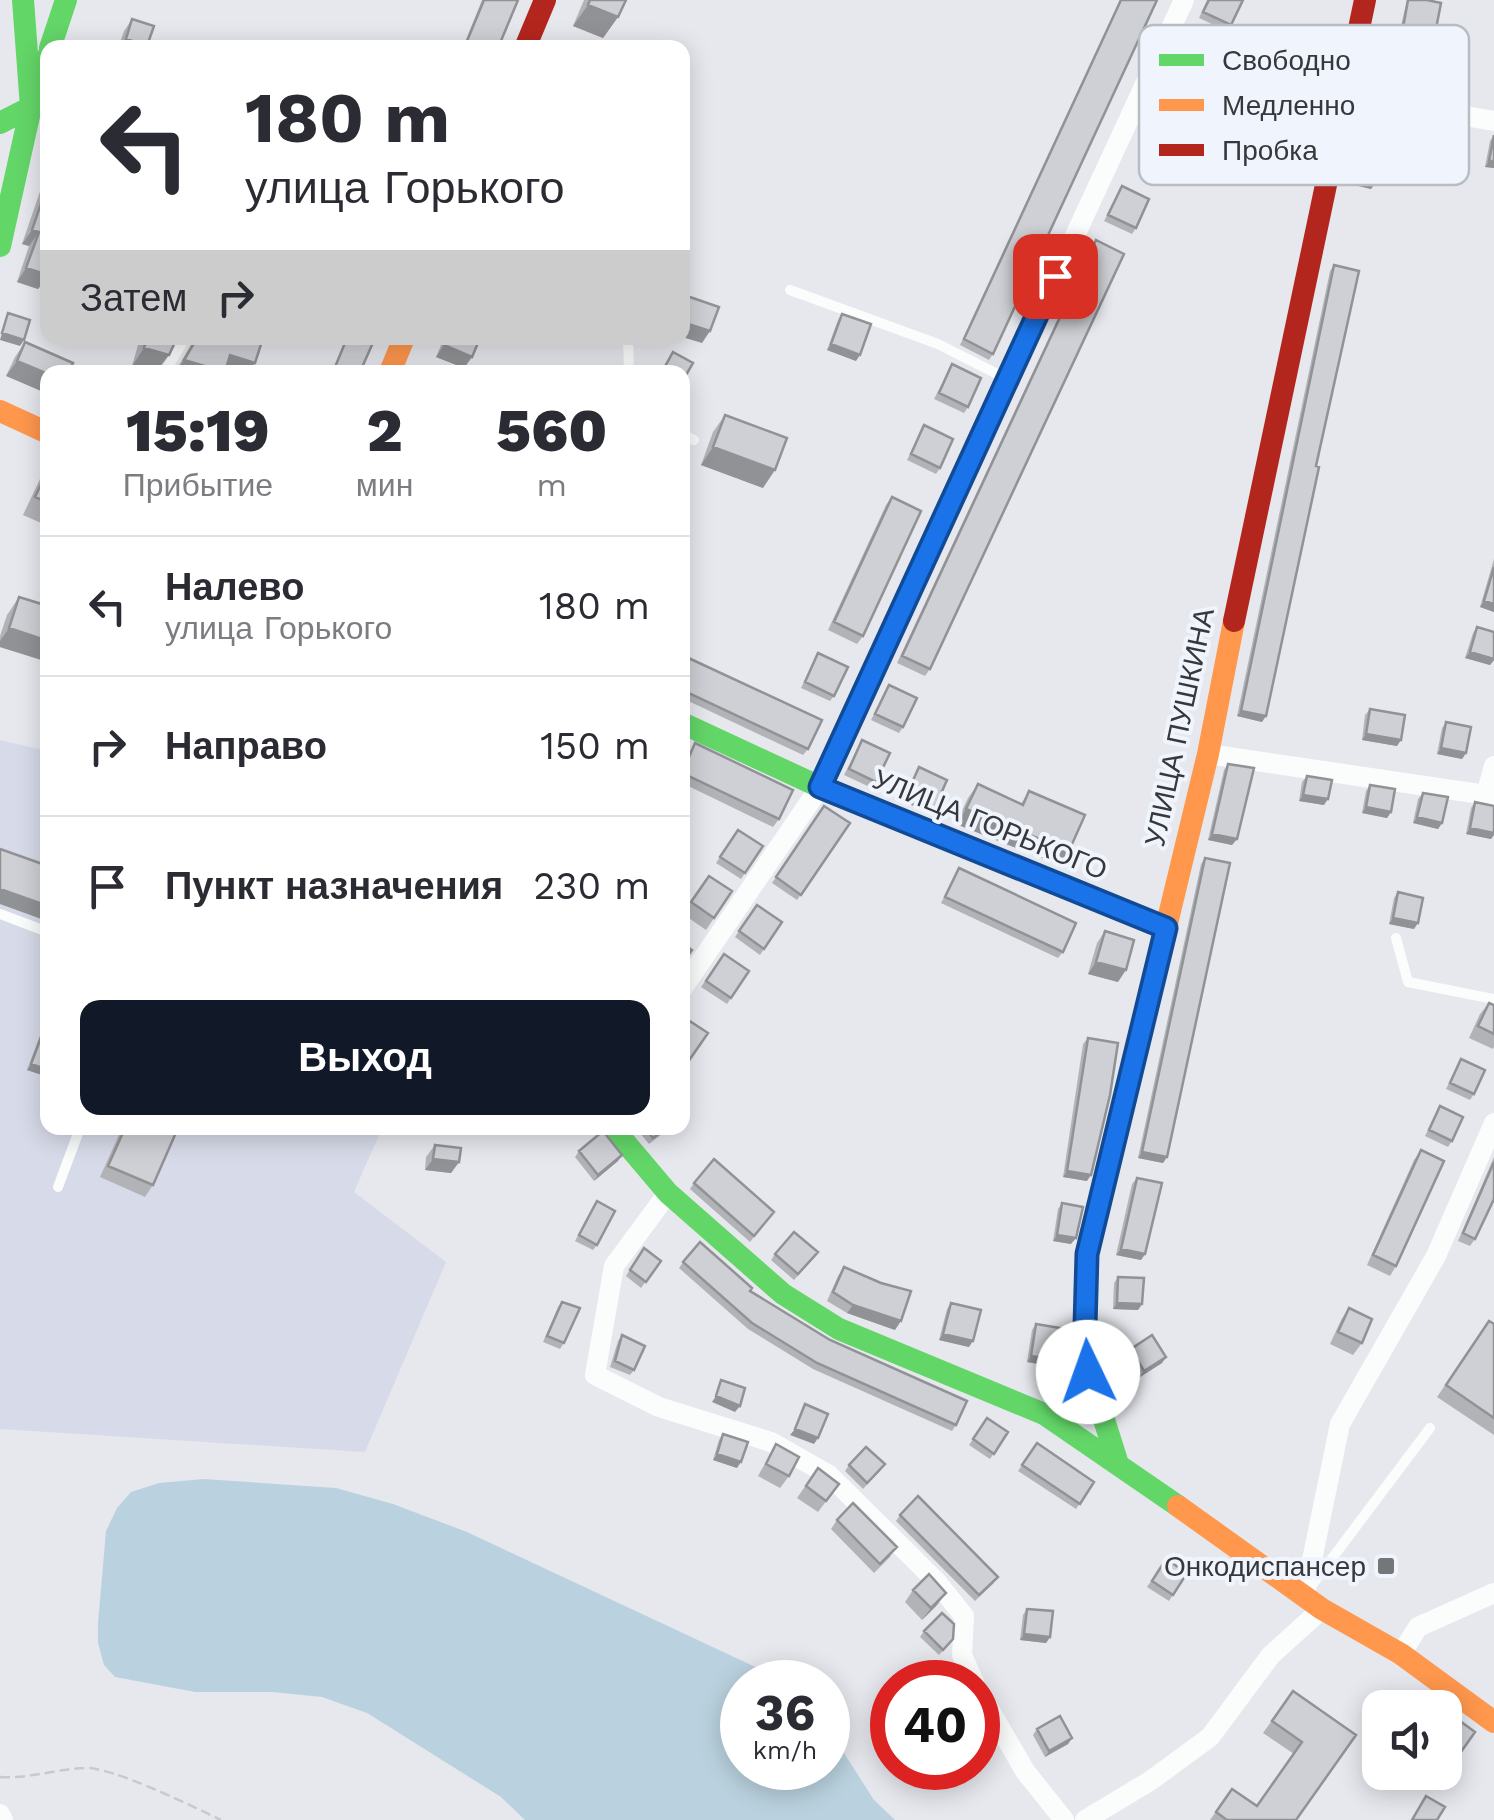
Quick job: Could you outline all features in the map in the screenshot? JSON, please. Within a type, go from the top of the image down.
[{"type":"street","points":[[23,0],[30,108]]},
{"type":"street","points":[[53,40],[66,0]]},
{"type":"street","points":[[528,40],[545,0]]},
{"type":"street","points":[[1172,25],[1184,0]]},
{"type":"street","points":[[1360,25],[1365,0]]},
{"type":"street","points":[[0,246],[5,203],[40,79]]},
{"type":"street","points":[[690,977],[820,787],[1139,97]]},
{"type":"street","points":[[0,123],[30,108]]},
{"type":"street","points":[[1469,116],[1494,122]]},
{"type":"street","name":"УЛИЦА ПУШКИНА","points":[[1118,1464],[1084,1361],[1087,1254],[1208,754],[1264,464],[1326,185]]},
{"type":"street","points":[[0,412],[40,429]]},
{"type":"street","name":"УЛИЦА ГОРЬКОГО","points":[[690,727],[820,787],[1166,928]]},
{"type":"street","points":[[1208,754],[1490,796],[1494,766]]},
{"type":"street","points":[[1084,1820],[1150,1781],[1210,1737],[1314,1602],[1340,1424],[1436,1256],[1494,1122]]},
{"type":"street","points":[[620,1135],[668,1193],[782,1294],[838,1328],[1044,1414],[1314,1602],[1400,1654],[1494,1722]]},
{"type":"street","points":[[668,1193],[614,1266],[595,1375],[659,1407],[771,1442],[829,1474],[936,1582],[964,1616],[964,1660]]},
{"type":"street","points":[[1400,1654],[1418,1627],[1494,1594]]},
{"type":"street","points":[[1000,1729],[1024,1771],[1064,1820]]},
{"type":"lane","points":[[790,290],[938,344],[1007,380]]},
{"type":"lane","points":[[690,438],[694,440]]},
{"type":"lane","points":[[0,914],[40,929]]},
{"type":"lane","points":[[1396,938],[1408,982],[1494,998]]},
{"type":"lane","points":[[58,1187],[77,1135]]},
{"type":"lane","points":[[1314,1602],[1430,1428]]},
{"type":"path","points":[[0,1777],[24,1779],[88,1767],[163,1792],[222,1820]]},
{"type":"shaded area","points":[[0,740],[40,749],[40,1135],[379,1135],[354,1192],[446,1262],[365,1452],[0,1429]]},
{"type":"water","points":[[204,1479],[336,1488],[467,1532],[740,1660],[720,1660],[720,1790],[850,1790],[850,1762],[874,1800],[895,1820],[525,1820],[501,1797],[367,1713],[322,1697],[272,1692],[195,1692],[115,1677],[104,1665],[98,1643],[106,1531],[117,1508],[131,1492],[159,1483]]},
{"type":"building","points":[[484,0],[518,0],[501,40],[467,40]]},
{"type":"building","points":[[590,0],[626,0],[618,17],[588,5]]},
{"type":"building","points":[[1121,0],[1157,0],[1145,25],[1139,25],[1139,39],[993,354],[964,339]]},
{"type":"building","points":[[1209,0],[1243,0],[1231,25],[1203,12]]},
{"type":"building","points":[[1408,0],[1441,3],[1437,25],[1404,25]]},
{"type":"building","points":[[132,19],[154,26],[149,40],[126,39]]},
{"type":"building","points":[[1494,135],[1494,161],[1489,161]]},
{"type":"building","points":[[1122,186],[1149,199],[1136,228],[1108,215]]},
{"type":"building","points":[[40,206],[40,272],[26,268],[39,232],[32,230]]},
{"type":"building","points":[[1096,240],[1124,254],[930,669],[902,656]]},
{"type":"building","points":[[1334,265],[1359,271],[1266,716],[1241,711]]},
{"type":"building","points":[[690,297],[719,307],[710,331],[690,325]]},
{"type":"building","points":[[8,313],[30,320],[24,340],[2,333]]},
{"type":"building","points":[[842,314],[871,324],[860,355],[831,344]]},
{"type":"building","points":[[25,342],[73,363],[40,365],[40,371],[17,361]]},
{"type":"building","points":[[145,345],[174,345],[169,355],[144,348]]},
{"type":"building","points":[[193,345],[261,345],[255,363],[230,355],[227,365],[184,360]]},
{"type":"building","points":[[344,345],[372,345],[363,365],[336,365]]},
{"type":"building","points":[[444,345],[477,345],[472,357]]},
{"type":"building","points":[[673,352],[693,363],[690,368],[690,365],[666,365]]},
{"type":"building","points":[[952,364],[981,378],[968,407],[939,393]]},
{"type":"building","points":[[725,415],[787,438],[775,470],[713,447]]},
{"type":"building","points":[[924,425],[953,439],[940,468],[911,454]]},
{"type":"building","points":[[892,497],[921,511],[863,636],[834,622]]},
{"type":"building","points":[[1494,567],[1494,604],[1484,601]]},
{"type":"building","points":[[19,597],[40,604],[40,638],[9,628]]},
{"type":"building","points":[[1477,627],[1494,632],[1494,659],[1470,652]]},
{"type":"building","points":[[818,653],[848,667],[834,696],[805,682]]},
{"type":"building","points":[[690,659],[822,720],[808,749],[690,694]]},
{"type":"building","points":[[889,685],[917,698],[903,727],[875,714]]},
{"type":"building","points":[[1370,709],[1405,715],[1401,740],[1366,734]]},
{"type":"building","points":[[1446,722],[1471,727],[1466,753],[1441,748]]},
{"type":"building","points":[[862,740],[890,753],[876,782],[849,769]]},
{"type":"building","points":[[695,743],[793,790],[779,819],[690,777],[690,755]]},
{"type":"building","points":[[1228,764],[1254,768],[1237,839],[1212,834]]},
{"type":"building","points":[[919,767],[947,780],[935,807],[906,796]]},
{"type":"building","points":[[1307,776],[1332,780],[1328,799],[1303,795]]},
{"type":"building","points":[[978,784],[1023,805],[1029,791],[1085,815],[1069,851],[966,809]]},
{"type":"building","points":[[1370,785],[1395,789],[1391,812],[1366,807]]},
{"type":"building","points":[[1423,793],[1448,797],[1442,823],[1417,817]]},
{"type":"building","points":[[1475,802],[1494,806],[1494,833],[1470,828]]},
{"type":"building","points":[[824,806],[850,823],[801,895],[776,877]]},
{"type":"building","points":[[738,830],[763,846],[745,873],[720,857]]},
{"type":"building","points":[[0,849],[40,863],[40,903],[0,889]]},
{"type":"building","points":[[1205,858],[1230,863],[1167,1157],[1142,1152]]},
{"type":"building","points":[[959,868],[1076,923],[1063,952],[945,897]]},
{"type":"building","points":[[709,876],[732,891],[714,918],[691,902]]},
{"type":"building","points":[[1398,892],[1423,898],[1418,923],[1393,918]]},
{"type":"building","points":[[757,905],[782,922],[764,949],[739,931]]},
{"type":"building","points":[[1105,931],[1134,940],[1126,970],[1096,962]]},
{"type":"building","points":[[724,954],[749,971],[731,998],[706,981]]},
{"type":"building","points":[[1489,1003],[1494,1005],[1494,1034],[1478,1026]]},
{"type":"building","points":[[690,1021],[708,1033],[690,1059]]},
{"type":"building","points":[[1088,1038],[1118,1043],[1091,1175],[1067,1171]]},
{"type":"building","points":[[40,1040],[40,1067],[31,1064]]},
{"type":"building","points":[[1461,1059],[1485,1070],[1474,1094],[1450,1083]]},
{"type":"building","points":[[1440,1106],[1463,1117],[1452,1141],[1429,1130]]},
{"type":"building","points":[[122,1135],[175,1135],[153,1185],[108,1166]]},
{"type":"building","points":[[598,1135],[606,1135],[622,1155],[598,1175],[579,1151]]},
{"type":"building","points":[[435,1145],[461,1148],[459,1162],[433,1159]]},
{"type":"building","points":[[1421,1150],[1444,1161],[1396,1266],[1373,1255]]},
{"type":"building","points":[[714,1159],[774,1212],[754,1236],[694,1183]]},
{"type":"building","points":[[1494,1162],[1494,1199],[1475,1239],[1463,1233]]},
{"type":"building","points":[[1137,1178],[1162,1183],[1145,1254],[1121,1249]]},
{"type":"building","points":[[597,1201],[615,1211],[597,1245],[579,1235]]},
{"type":"building","points":[[1062,1203],[1083,1207],[1076,1238],[1057,1235]]},
{"type":"building","points":[[794,1232],[818,1252],[798,1274],[775,1254]]},
{"type":"building","points":[[700,1242],[752,1288],[750,1291],[830,1340],[967,1401],[956,1425],[817,1363],[752,1323],[683,1262]]},
{"type":"building","points":[[644,1248],[661,1261],[646,1282],[630,1270]]},
{"type":"building","points":[[844,1267],[911,1291],[901,1321],[853,1305],[833,1292]]},
{"type":"building","points":[[1118,1277],[1144,1278],[1142,1304],[1117,1303]]},
{"type":"building","points":[[562,1302],[580,1308],[564,1343],[547,1336]]},
{"type":"building","points":[[951,1303],[981,1310],[973,1341],[943,1334]]},
{"type":"building","points":[[1349,1308],[1372,1319],[1362,1343],[1338,1332]]},
{"type":"building","points":[[1489,1321],[1494,1324],[1494,1418],[1446,1385]]},
{"type":"building","points":[[1036,1324],[1066,1329],[1061,1361],[1031,1356]]},
{"type":"building","points":[[622,1335],[645,1346],[634,1370],[615,1361]]},
{"type":"building","points":[[1152,1335],[1166,1357],[1144,1371],[1131,1349]]},
{"type":"building","points":[[721,1380],[745,1388],[740,1406],[716,1396]]},
{"type":"building","points":[[805,1404],[828,1414],[818,1438],[795,1429]]},
{"type":"building","points":[[987,1418],[1008,1432],[994,1454],[973,1439]]},
{"type":"building","points":[[723,1434],[748,1442],[741,1462],[717,1454]]},
{"type":"building","points":[[1037,1443],[1094,1482],[1080,1504],[1022,1465]]},
{"type":"building","points":[[776,1444],[799,1457],[789,1476],[766,1464]]},
{"type":"building","points":[[866,1447],[885,1464],[867,1483],[849,1465]]},
{"type":"building","points":[[818,1468],[839,1484],[826,1501],[806,1486]]},
{"type":"building","points":[[918,1496],[998,1577],[979,1595],[900,1515]]},
{"type":"building","points":[[853,1503],[897,1547],[880,1564],[837,1520]]},
{"type":"building","points":[[1166,1559],[1187,1573],[1173,1595],[1152,1581]]},
{"type":"building","points":[[929,1574],[946,1593],[931,1608],[913,1590]]},
{"type":"building","points":[[1027,1609],[1053,1611],[1050,1637],[1024,1634]]},
{"type":"building","points":[[942,1613],[954,1624],[953,1639],[943,1650],[924,1631]]},
{"type":"building","points":[[1293,1691],[1356,1735],[1296,1820],[1227,1820],[1216,1812],[1232,1789],[1257,1806],[1302,1742],[1272,1721]]},
{"type":"building","points":[[1060,1716],[1072,1738],[1049,1751],[1037,1729]]},
{"type":"building","points":[[1462,1722],[1475,1732],[1462,1750]]},
{"type":"building","points":[[1426,1796],[1445,1807],[1437,1820],[1412,1820]]},
{"type":"traffic: fast","points":[[0,123],[31,107],[23,0]]},
{"type":"traffic: fast","points":[[53,40],[66,0]]},
{"type":"traffic: fast","points":[[0,246],[40,80]]},
{"type":"traffic: fast","points":[[690,727],[820,787],[1166,928],[1163,942]]},
{"type":"traffic: fast","points":[[619,1135],[668,1193],[783,1294],[839,1329],[1044,1414],[1178,1506]]},
{"type":"traffic: fast","points":[[1084,1356],[1118,1464]]},
{"type":"traffic: slow","points":[[393,365],[401,345]]},
{"type":"traffic: slow","points":[[0,411],[40,429]]},
{"type":"traffic: slow","points":[[1088,1371],[1084,1361],[1087,1254],[1208,754],[1234,621]]},
{"type":"traffic: slow","points":[[1178,1506],[1322,1609],[1401,1654],[1494,1722]]},
{"type":"traffic: jam","points":[[528,40],[545,0]]},
{"type":"traffic: jam","points":[[1360,25],[1365,0]]},
{"type":"traffic: jam","points":[[1234,621],[1326,185]]},
{"type":"place","name":"Онкодиспансер","points":[[1386,1566]]},
{"type":"route","points":[[1055,276],[820,787],[1166,928],[1087,1254],[1084,1361],[1088,1372]]}]
